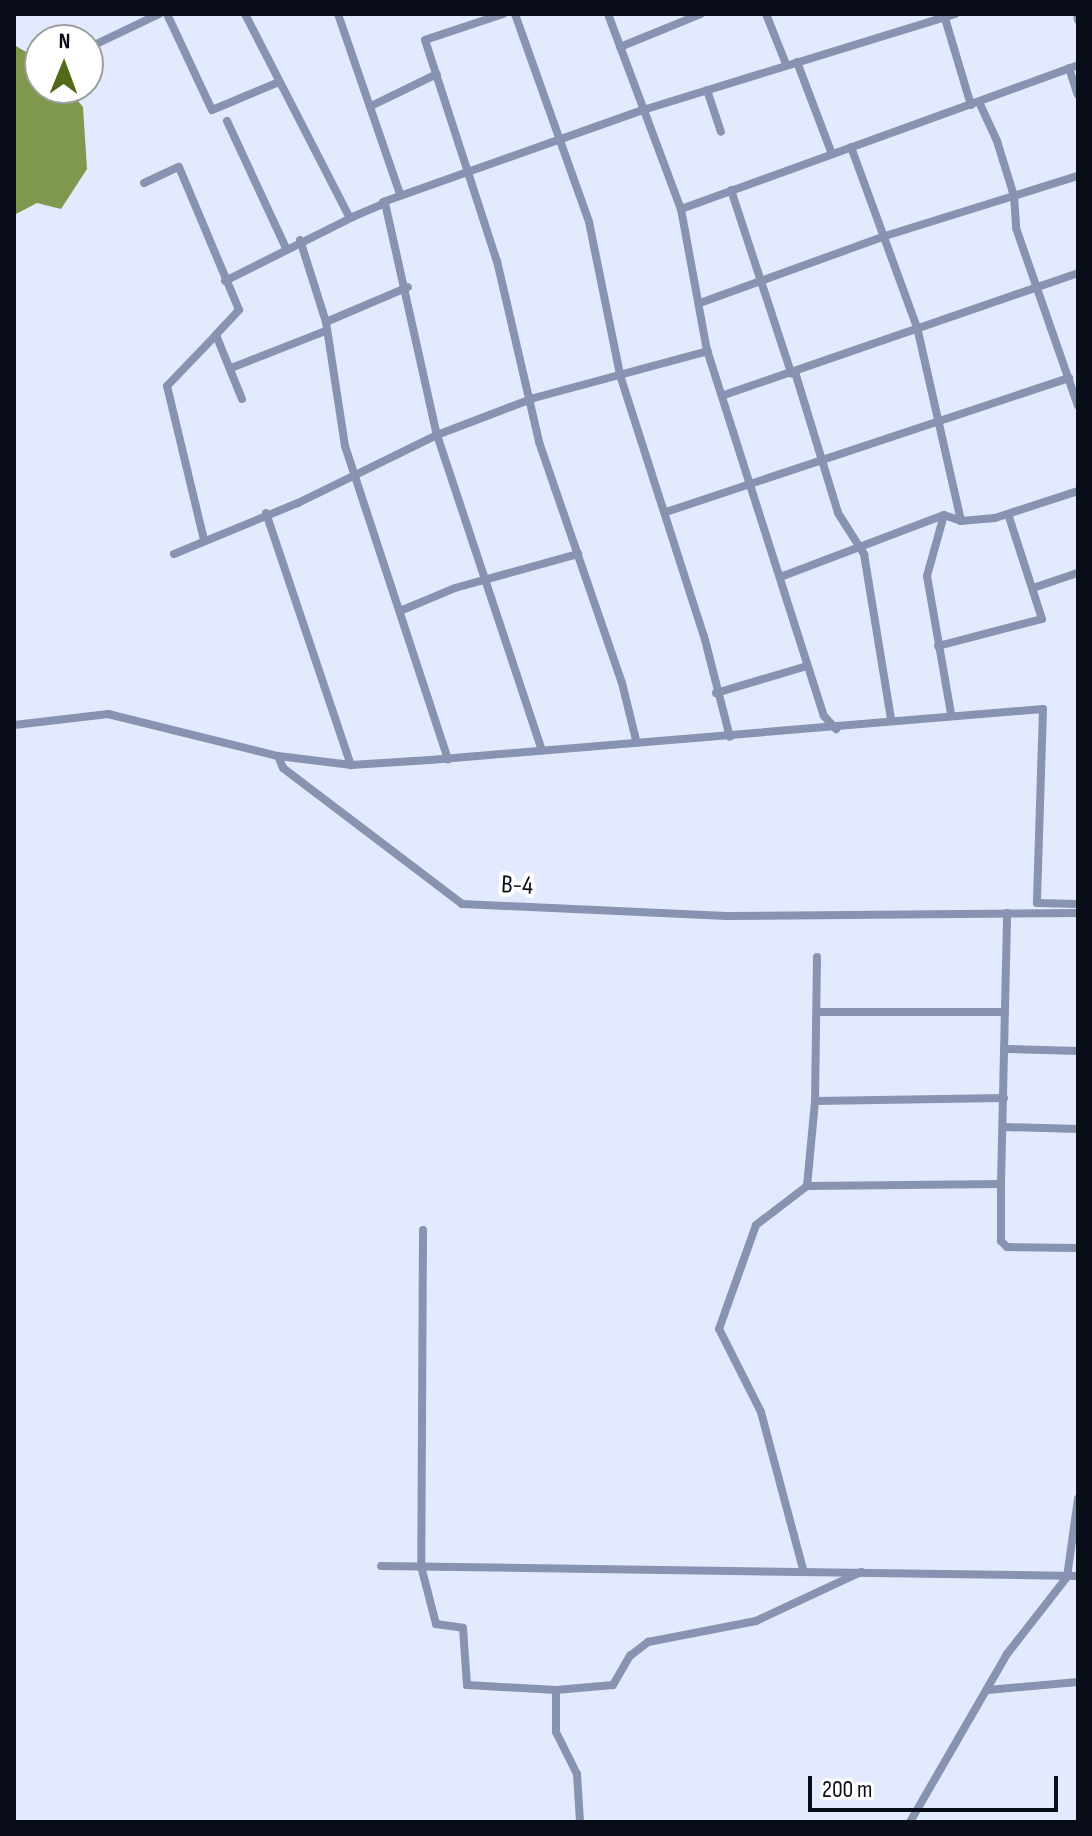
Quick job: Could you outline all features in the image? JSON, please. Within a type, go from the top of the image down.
[{"type":"street","points":[[104,40],[159,14]]},
{"type":"street","points":[[167,14],[212,110],[279,82]]},
{"type":"street","points":[[245,14],[350,218]]},
{"type":"street","points":[[338,14],[400,194]]},
{"type":"street","points":[[503,14],[425,40],[497,261],[528,402],[636,740]]},
{"type":"street","points":[[515,14],[563,140],[589,222],[619,373],[704,636],[716,693],[730,737]]},
{"type":"street","points":[[608,14],[681,209],[708,351],[783,576],[807,666],[824,716],[836,729]]},
{"type":"street","points":[[620,47],[680,18],[701,14]]},
{"type":"street","points":[[766,14],[786,64]]},
{"type":"street","points":[[350,218],[400,194],[467,175],[643,110],[956,14]]},
{"type":"street","points":[[945,16],[975,104],[1014,196],[1016,228],[1078,406]]},
{"type":"street","points":[[797,62],[832,154]]},
{"type":"street","points":[[681,209],[1073,66],[1078,95]]},
{"type":"street","points":[[371,106],[437,74]]},
{"type":"street","points":[[707,90],[721,132]]},
{"type":"street","points":[[227,121],[286,248]]},
{"type":"street","points":[[851,147],[917,327],[924,371],[941,416],[961,521]]},
{"type":"street","points":[[144,183],[179,167],[239,310],[167,386],[204,540]]},
{"type":"street","points":[[700,303],[885,236],[1078,176]]},
{"type":"street","points":[[731,190],[838,513],[864,554],[875,596],[891,718]]},
{"type":"street","points":[[225,281],[300,240],[385,203],[408,287],[437,435],[459,509],[488,578],[542,750]]},
{"type":"street","points":[[300,240],[325,327],[355,476],[448,759]]},
{"type":"street","points":[[724,395],[1078,273]]},
{"type":"street","points":[[231,368],[408,287]]},
{"type":"street","points":[[216,335],[242,399]]},
{"type":"street","points":[[174,554],[355,476],[437,435],[619,373],[708,351]]},
{"type":"street","points":[[666,512],[823,463],[941,416],[1069,378]]},
{"type":"street","points":[[783,576],[857,545],[944,515],[961,521],[1008,514],[1078,491]]},
{"type":"street","points":[[266,513],[351,765]]},
{"type":"street","points":[[938,646],[1042,619],[1008,514]]},
{"type":"street","points":[[944,515],[927,576],[951,714]]},
{"type":"street","points":[[400,611],[488,578],[578,554]]},
{"type":"street","points":[[1033,588],[1077,573]]},
{"type":"street","points":[[716,693],[807,666]]},
{"type":"street","points":[[14,725],[108,714],[278,756],[351,765],[448,759],[636,740],[836,729],[891,718],[1043,709],[1037,903],[1078,904]]},
{"type":"street","name":"B-4","points":[[278,756],[283,768],[462,904],[727,916],[1078,913]]},
{"type":"street","points":[[1007,913],[1001,1241],[1007,1247],[1078,1248]]},
{"type":"street","points":[[807,1186],[815,1101],[817,957]]},
{"type":"street","points":[[817,1012],[1005,1012]]},
{"type":"street","points":[[1004,1049],[1078,1051]]},
{"type":"street","points":[[815,1101],[1004,1098]]},
{"type":"street","points":[[1003,1127],[1078,1129]]},
{"type":"street","points":[[803,1569],[761,1412],[719,1329],[756,1225],[807,1186],[1001,1184]]},
{"type":"street","points":[[423,1230],[421,1566],[436,1624],[463,1628],[467,1685],[556,1690],[613,1685],[630,1656],[648,1642],[756,1621],[865,1570]]},
{"type":"street","points":[[910,1822],[1023,1630],[1067,1577],[1078,1499]]},
{"type":"street","points":[[381,1566],[803,1569],[1078,1576]]},
{"type":"street","points":[[988,1690],[1078,1682]]},
{"type":"street","points":[[556,1690],[556,1732],[577,1774],[580,1822]]},
{"type":"shaded area","points":[[14,45],[24,51],[24,104],[80,104],[83,107],[87,169],[61,209],[37,203],[14,215]]}]
